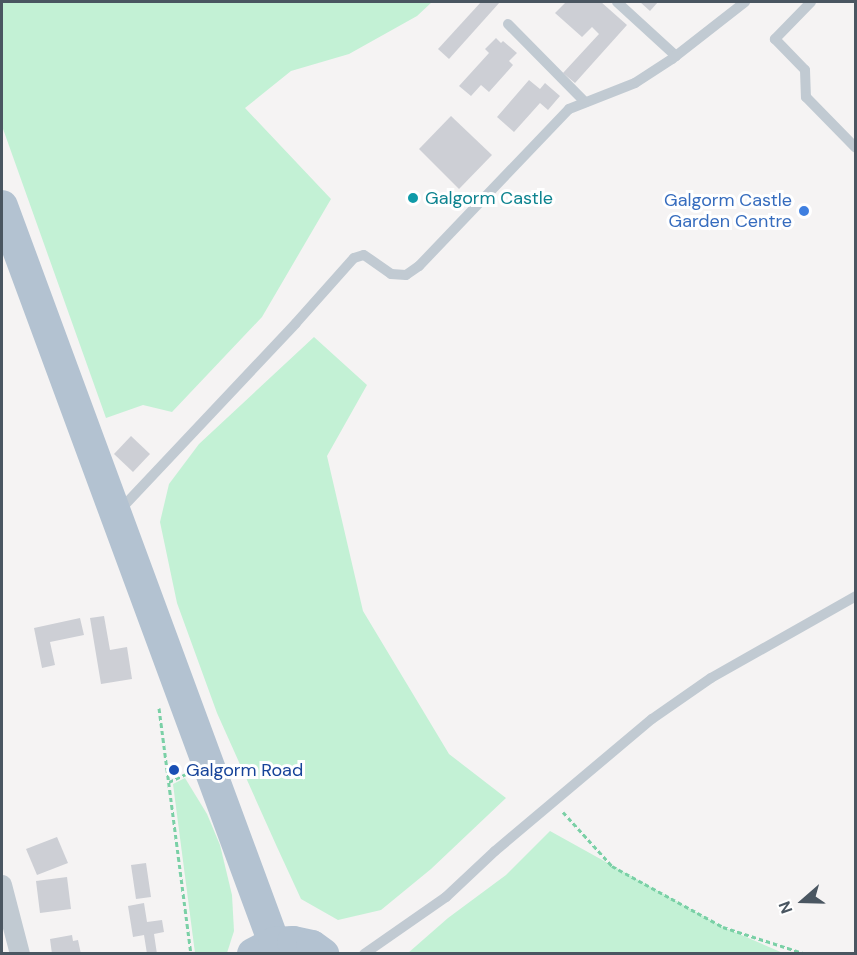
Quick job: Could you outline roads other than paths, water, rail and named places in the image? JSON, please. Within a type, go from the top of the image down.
[{"type":"main road","points":[[2,206],[117,514],[263,948],[293,942],[312,946],[323,954]]},
{"type":"street","points":[[2,885],[20,954]]},
{"type":"lane","points":[[617,2],[676,56]]},
{"type":"lane","points":[[117,514],[354,258],[364,255],[391,274],[406,275],[419,267],[569,109],[635,84],[676,56],[745,2]]},
{"type":"lane","points":[[811,2],[775,39],[805,70],[806,97],[855,148]]},
{"type":"lane","points":[[508,24],[585,102]]},
{"type":"lane","points":[[364,954],[446,897],[495,851],[652,718],[701,684],[855,596]]},
{"type":"place","name":"Galgorm Castle","points":[[413,198]]},
{"type":"place","name":"Galgorm Castle Garden Centre","points":[[804,211]]},
{"type":"place","name":"Galgorm Road","points":[[174,770]]}]
